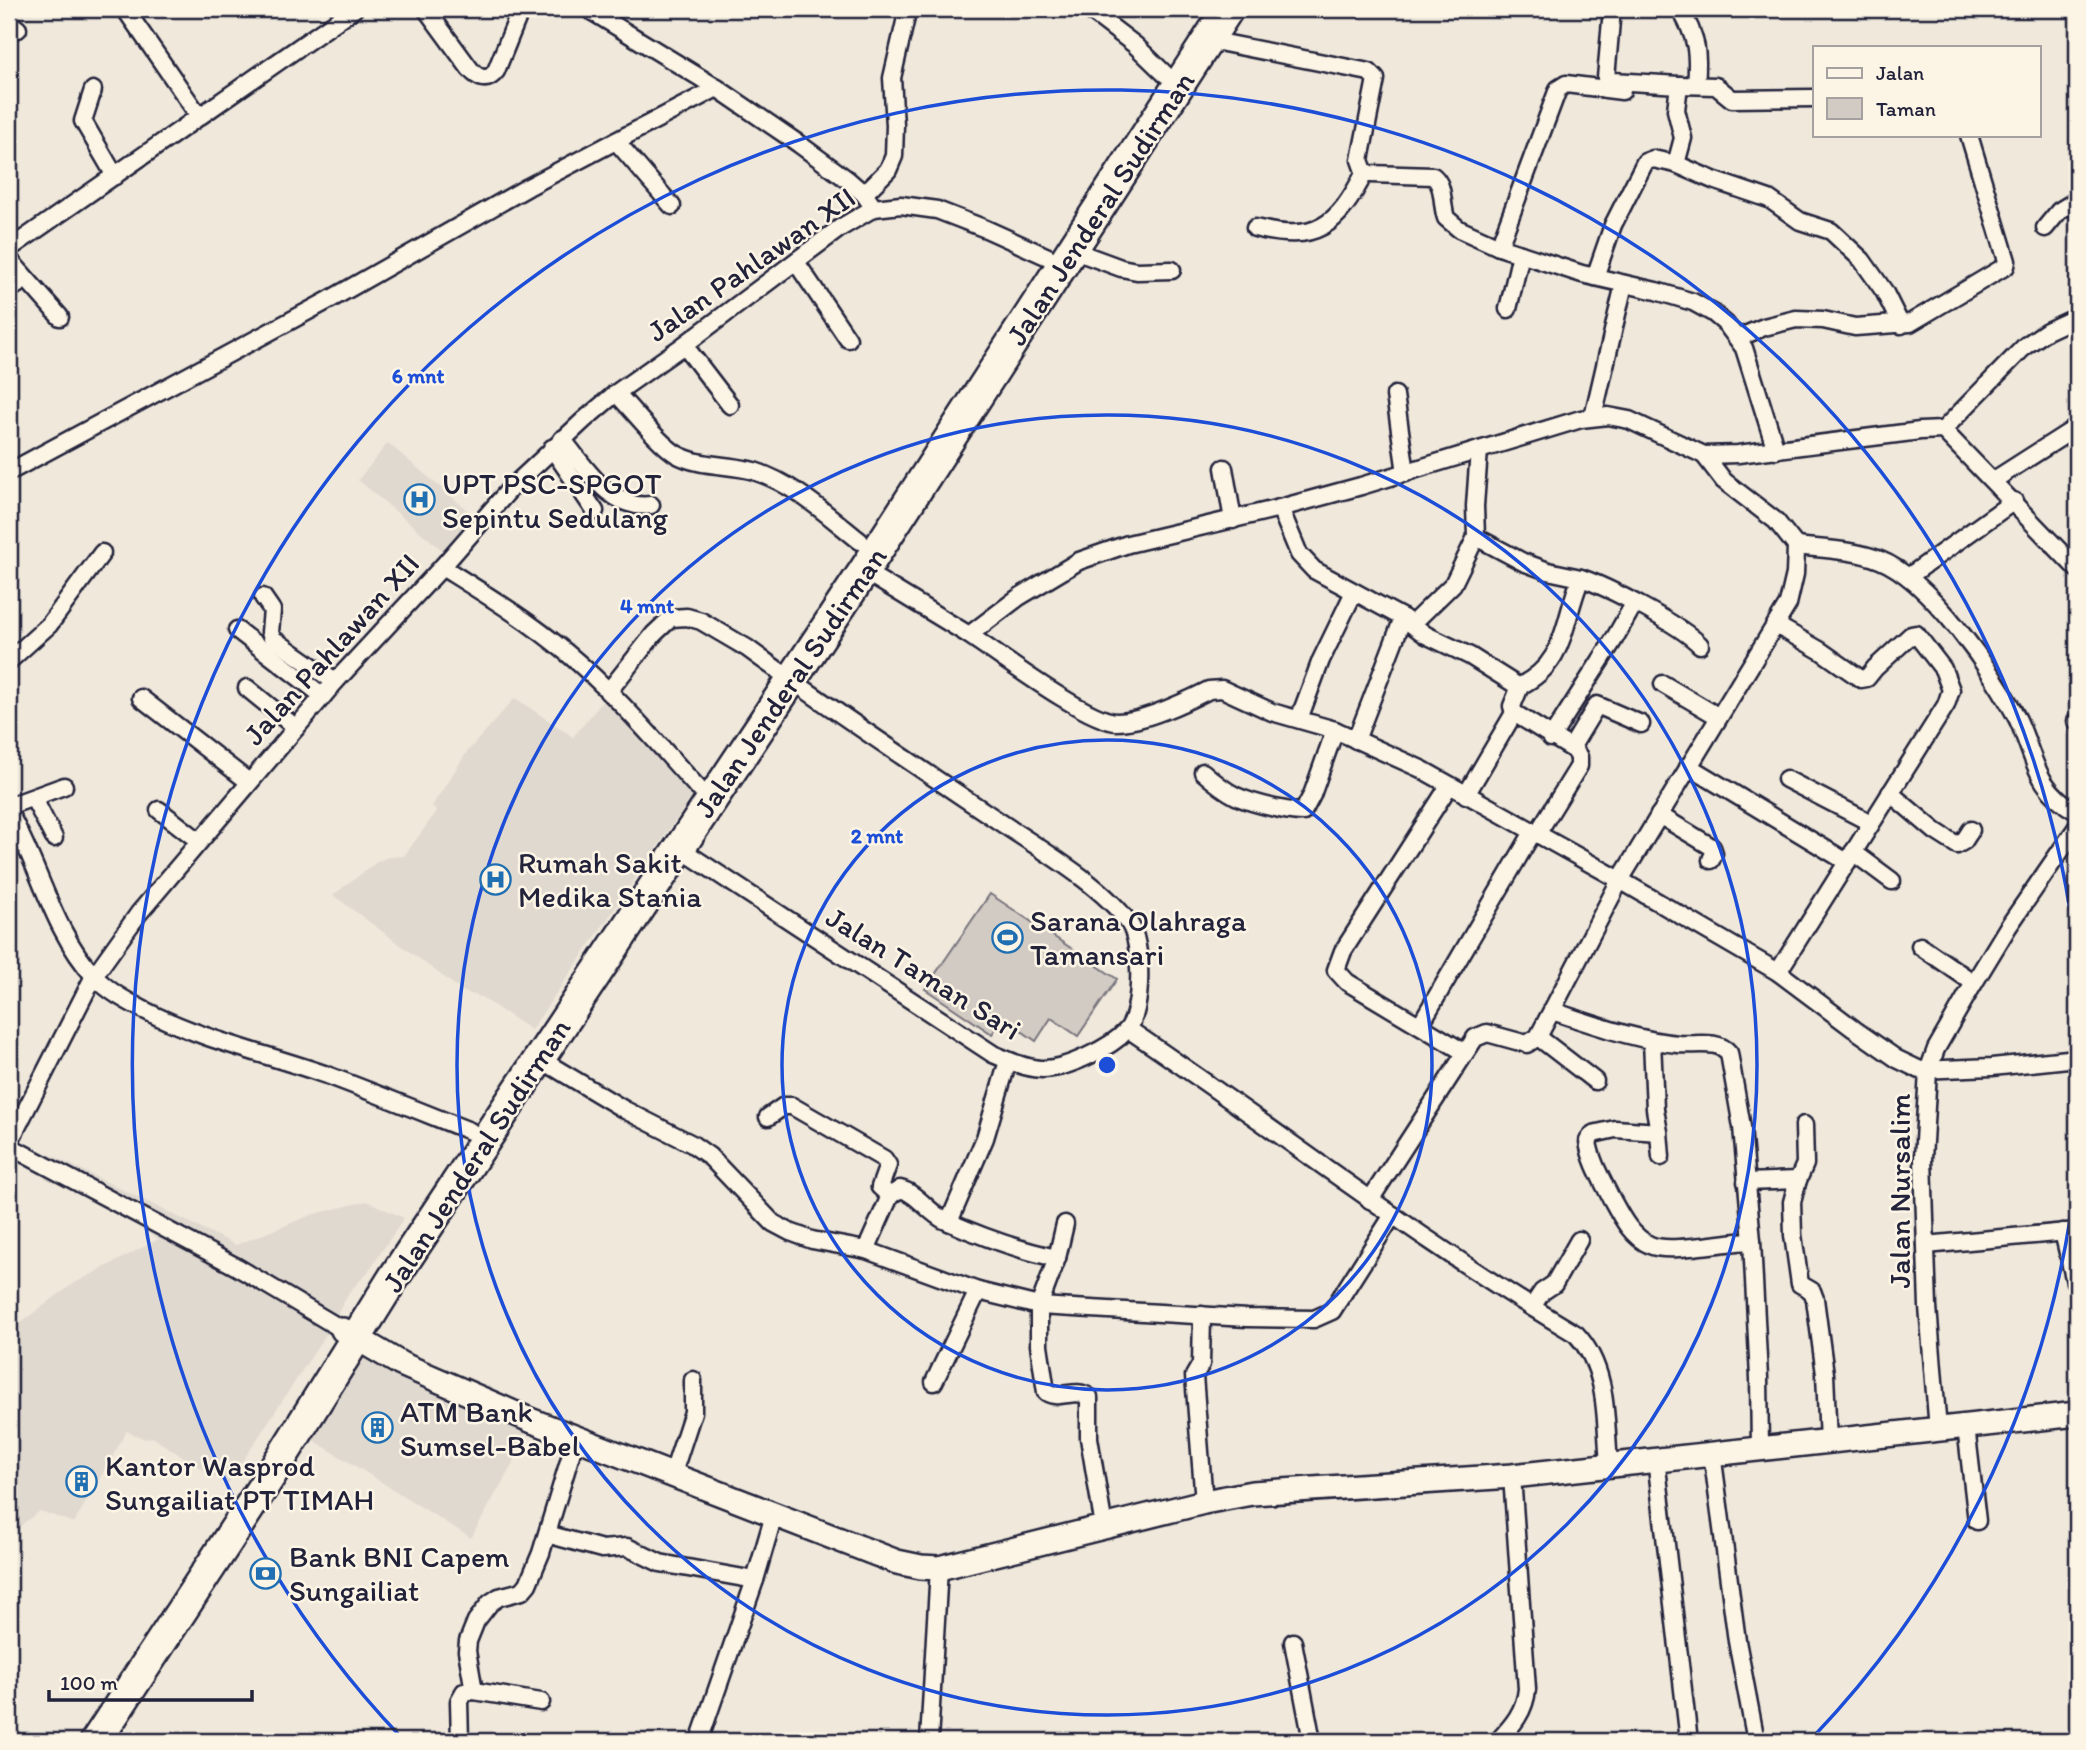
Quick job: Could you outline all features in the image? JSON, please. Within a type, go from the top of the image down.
[{"type":"highway","name":"Jalan Jenderal Sudirman","points":[[1109,176],[1165,74],[1208,21]]},
{"type":"highway","name":"Jalan Jenderal Sudirman","points":[[96,1741],[270,1476],[349,1335],[470,1130],[698,788],[782,674],[864,571],[1208,21]]},
{"type":"highway","name":"Jalan Jenderal Sudirman","points":[[75,1741],[349,1335],[394,1277],[540,1059],[679,848],[860,541],[1060,254]]},
{"type":"main road","points":[[349,1335],[401,1364],[672,1476],[897,1562],[939,1568],[1204,1502],[1252,1493],[1512,1476],[2077,1414]]},
{"type":"street","points":[[125,9],[199,116]]},
{"type":"street","points":[[9,249],[354,9]]},
{"type":"street","points":[[426,9],[475,75],[484,78],[492,76],[496,71],[521,9]]},
{"type":"street","points":[[588,9],[716,88],[799,144],[864,194],[874,208]]},
{"type":"street","points":[[864,194],[888,170],[894,156],[892,78],[908,9]]},
{"type":"street","points":[[1088,9],[1135,45],[1165,74]]},
{"type":"street","points":[[1607,84],[1605,74],[1612,9]]},
{"type":"street","points":[[1680,9],[1696,41],[1699,58],[1696,85]]},
{"type":"street","points":[[1208,21],[1373,74],[1375,83],[1360,166],[1365,172],[1423,174],[1436,178],[1441,190],[1444,213],[1448,221],[1459,229],[1499,247],[1595,277],[1693,302],[1713,313],[1738,338],[1744,348],[1776,450]]},
{"type":"street","points":[[1499,247],[1558,89],[1566,84],[1716,86],[1731,99],[1813,98]]},
{"type":"street","points":[[1607,84],[1640,93]]},
{"type":"street","points":[[1676,164],[1683,138],[1676,110],[1679,85]]},
{"type":"street","points":[[9,472],[329,300],[528,187],[716,88]]},
{"type":"street","points":[[93,90],[82,121],[115,176]]},
{"type":"street","points":[[1738,338],[1764,327],[1796,319],[1823,320],[1855,327],[1901,325],[1919,319],[2006,265],[1969,136]]},
{"type":"street","points":[[616,141],[671,206]]},
{"type":"street","points":[[1595,277],[1613,225],[1646,160],[1653,159],[1676,164],[1769,199],[1800,221],[1831,231],[1869,270],[1884,290],[1901,325]]},
{"type":"street","points":[[1255,228],[1280,234],[1306,234],[1317,230],[1334,217],[1365,172]]},
{"type":"street","points":[[2045,228],[2059,211],[2077,200]]},
{"type":"street","name":"Jalan Pahlawan XII","points":[[9,1145],[94,976],[139,913],[335,682],[510,489],[616,393],[840,228],[874,208],[901,205],[937,210],[1060,254],[1137,271],[1172,270]]},
{"type":"street","points":[[1508,309],[1521,254]]},
{"type":"street","points":[[9,259],[60,317]]},
{"type":"street","points":[[796,262],[848,339]]},
{"type":"street","points":[[9,290],[26,279]]},
{"type":"street","points":[[1593,417],[1624,284]]},
{"type":"street","points":[[969,635],[1029,590],[1079,561],[1128,544],[1280,508],[1406,473],[1535,431],[1593,417],[1608,416],[1629,420],[1704,455],[1738,454],[1943,430],[2025,346],[2047,331],[2077,317]]},
{"type":"street","points":[[684,345],[730,405]]},
{"type":"street","points":[[616,393],[676,454],[690,460],[745,469],[779,480],[860,541]]},
{"type":"street","points":[[1395,396],[1406,473]]},
{"type":"street","points":[[1994,480],[2077,428]]},
{"type":"street","points":[[1943,430],[2077,569]]},
{"type":"street","points":[[557,444],[615,497],[639,506],[650,505]]},
{"type":"street","points":[[557,444],[596,511]]},
{"type":"street","points":[[1356,740],[1407,621],[1453,584],[1476,537],[1479,450]]},
{"type":"street","points":[[1704,455],[1724,481],[1776,521],[1796,546],[1881,560],[1908,577],[1950,620],[1989,669],[2018,722],[2046,787],[2077,812]]},
{"type":"street","points":[[1224,468],[1233,520]]},
{"type":"street","points":[[1908,577],[2014,501]]},
{"type":"street","points":[[1280,508],[1304,561],[1314,570],[1407,621],[1426,635],[1477,660],[1518,687]]},
{"type":"street","points":[[1476,537],[1523,562],[1581,578],[1688,634],[1700,645]]},
{"type":"street","points":[[1370,1200],[1475,1038],[1483,1033],[1491,1033],[1527,1044],[1538,1037],[1620,880],[1788,604],[1796,546]]},
{"type":"street","points":[[9,661],[49,625],[102,553]]},
{"type":"street","points":[[442,567],[514,612],[568,654],[608,692],[698,788]]},
{"type":"street","points":[[864,571],[969,635],[1078,707],[1102,719],[1116,722],[1133,719],[1215,688],[1228,691],[1254,704],[1335,730],[1406,761],[1778,972],[1897,1059],[1920,1070],[1992,1068],[2077,1058]]},
{"type":"street","points":[[1466,795],[1514,713],[1512,704],[1518,687],[1540,675],[1567,629],[1581,578]]},
{"type":"street","points":[[1299,719],[1321,660],[1354,592]]},
{"type":"street","points":[[263,597],[272,610],[272,638],[335,682]]},
{"type":"street","points":[[1551,738],[1634,604]]},
{"type":"street","points":[[608,692],[661,625],[671,618],[692,617],[712,626],[1046,853],[1116,907],[1131,925],[1137,940],[1140,961],[1135,1011],[1128,1029],[1217,1089],[1370,1200],[1576,1334],[1591,1353],[1602,1390],[1609,1464]]},
{"type":"street","points":[[1776,625],[1861,678],[1867,678],[1913,633],[1936,659],[1948,678],[1951,694],[1778,972]]},
{"type":"street","points":[[237,630],[323,696]]},
{"type":"street","points":[[1663,684],[1718,717]]},
{"type":"street","points":[[247,688],[296,728]]},
{"type":"street","points":[[141,698],[249,782]]},
{"type":"street","points":[[1572,747],[1597,705],[1641,724]]},
{"type":"street","points":[[1420,1025],[1535,833],[1580,764],[1578,753],[1572,747],[1551,738],[1514,713]]},
{"type":"street","points":[[1203,772],[1224,791],[1241,800],[1303,812],[1312,795],[1335,730]]},
{"type":"street","points":[[1688,766],[1892,881]]},
{"type":"street","points":[[1786,779],[1871,823]]},
{"type":"street","points":[[9,806],[64,786]]},
{"type":"street","points":[[1449,786],[1343,951],[1336,967],[1340,977],[1347,982],[1464,1052]]},
{"type":"street","points":[[1891,793],[1935,831],[1956,845],[1964,841],[1970,830]]},
{"type":"street","points":[[34,799],[54,838]]},
{"type":"street","points":[[159,810],[199,841]]},
{"type":"street","points":[[9,813],[32,857],[43,888],[70,945],[94,976],[112,992],[159,1017],[239,1049],[327,1075],[470,1130]]},
{"type":"street","points":[[1659,815],[1713,847],[1711,860]]},
{"type":"street","name":"Jalan Nursalim","points":[[1938,1430],[1928,1307],[1923,1159],[1928,1071],[1936,1049],[2008,927],[2074,838]]},
{"type":"street","name":"Jalan Taman Sari","points":[[679,848],[993,1054],[1034,1070],[1049,1070],[1102,1049],[1128,1029]]},
{"type":"street","points":[[1920,946],[1973,983]]},
{"type":"street","points":[[1552,1011],[1652,1041],[1679,1045],[1719,1045],[1728,1050],[1742,1127],[1752,1241],[1760,1448]]},
{"type":"street","points":[[1538,1037],[1595,1081]]},
{"type":"street","points":[[1652,1041],[1655,1109],[1661,1157]]},
{"type":"street","points":[[540,1059],[625,1110],[692,1144],[709,1156],[774,1223],[812,1240],[866,1250],[978,1291],[1039,1306],[1307,1320],[1326,1315],[1337,1305],[1393,1215]]},
{"type":"street","points":[[949,1222],[985,1139],[1008,1060]]},
{"type":"street","points":[[768,1117],[784,1106],[792,1106],[884,1158],[888,1165],[880,1187],[890,1196]]},
{"type":"street","points":[[1804,1125],[1805,1164],[1792,1202],[1793,1235],[1800,1284],[1813,1292],[1815,1299],[1825,1374],[1828,1443]]},
{"type":"street","points":[[1659,1132],[1609,1129],[1593,1134],[1588,1141],[1608,1192],[1634,1233],[1649,1245],[1661,1249],[1752,1241]]},
{"type":"street","points":[[9,1145],[237,1267],[349,1335]]},
{"type":"street","points":[[1746,1182],[1798,1180]]},
{"type":"street","points":[[866,1250],[890,1196],[900,1189],[949,1222],[1017,1248],[1057,1258]]},
{"type":"street","points":[[1065,1224],[1057,1258],[1039,1306],[1039,1345],[1046,1392],[1056,1396],[1082,1393],[1090,1399],[1088,1438],[1104,1527]]},
{"type":"street","points":[[1927,1245],[2070,1231],[2075,1282]]},
{"type":"street","points":[[1532,1307],[1542,1292],[1554,1284],[1579,1240]]},
{"type":"street","points":[[933,1382],[978,1291]]},
{"type":"street","points":[[1202,1315],[1201,1364],[1194,1376],[1204,1502]]},
{"type":"street","points":[[672,1476],[693,1412],[693,1380]]},
{"type":"street","points":[[1966,1427],[1976,1521]]},
{"type":"street","points":[[474,1691],[467,1646],[476,1621],[496,1599],[518,1593],[527,1587],[547,1534],[576,1438]]},
{"type":"street","points":[[1712,1453],[1737,1641],[1756,1741]]},
{"type":"street","points":[[1656,1459],[1689,1741]]},
{"type":"street","points":[[1498,1741],[1521,1713],[1527,1689],[1512,1476]]},
{"type":"street","points":[[699,1741],[755,1580],[774,1515]]},
{"type":"street","points":[[547,1534],[602,1549],[628,1547],[660,1563],[755,1580]]},
{"type":"street","points":[[929,1741],[939,1568]]},
{"type":"street","points":[[1293,1642],[1312,1741]]},
{"type":"street","points":[[460,1741],[460,1698],[464,1692],[474,1691],[541,1702]]},
{"type":"shaded area","name":"UPT PSC-SPGOT Sepintu Sedulang","points":[[388,443],[479,520],[448,555],[358,480]]},
{"type":"shaded area","name":"Rumah Sakit Medika Stania","points":[[515,698],[573,737],[603,701],[695,792],[531,1030],[481,997],[464,992],[333,895],[377,862],[388,857],[404,856],[437,811],[432,806],[467,752]]},
{"type":"shaded area","points":[[49,1154],[236,1245],[314,1214],[367,1201],[404,1218],[367,1273],[350,1291],[328,1331],[227,1485],[152,1437],[145,1439],[127,1431],[74,1523],[40,1511],[9,1534],[9,1331],[73,1284],[159,1239],[41,1172]]},
{"type":"shaded area","points":[[358,1350],[529,1422],[516,1458],[471,1538],[304,1434]]},
{"type":"green space","name":"Sarana Olahraga Tamansari","points":[[990,894],[1117,979],[1078,1036],[1051,1018],[1036,1041],[1003,1018],[992,1034],[925,989]]},
{"type":"place","name":"UPT PSC-SPGOT Sepintu Sedulang","points":[[419,500]]},
{"type":"place","name":"Rumah Sakit Medika Stania","points":[[495,879]]},
{"type":"place","name":"Sarana Olahraga Tamansari","points":[[1007,937]]},
{"type":"place","name":"ATM Bank Sumsel-Babel","points":[[377,1428]]},
{"type":"place","name":"Kantor Wasprod Sungailiat PT TIMAH","points":[[82,1482]]},
{"type":"place","name":"Bank BNI Capem Sungailiat","points":[[266,1573]]}]
